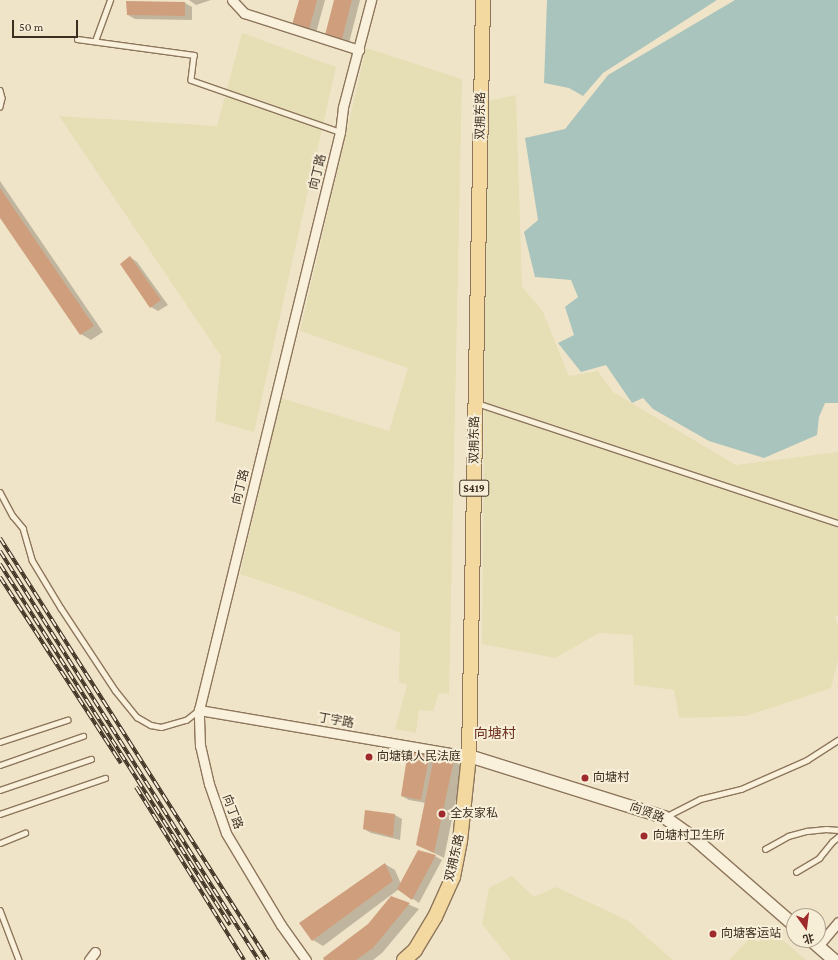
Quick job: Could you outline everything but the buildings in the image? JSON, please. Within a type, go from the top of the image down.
[{"type":"main road","name":"双拥东路","points":[[404,960],[414,950],[436,917],[453,877],[460,841],[469,756],[483,0]]},
{"type":"street","points":[[232,0],[244,13],[359,50]]},
{"type":"street","name":"向丁路","points":[[306,960],[281,925],[226,833],[209,784],[200,746],[199,710],[340,132],[343,107],[371,0]]},
{"type":"street","name":"丁字路","points":[[199,710],[469,756]]},
{"type":"street","name":"向贤路","points":[[469,756],[664,817],[695,839],[786,918]]},
{"type":"street","points":[[826,933],[838,922]]},
{"type":"street","points":[[821,948],[834,960]]},
{"type":"street","points":[[89,960],[96,952]]},
{"type":"lane","points":[[95,41],[110,0]]},
{"type":"lane","points":[[77,39],[194,55],[191,80],[340,132]]},
{"type":"lane","points":[[0,90],[2,98],[0,106]]},
{"type":"lane","points":[[476,403],[838,523]]},
{"type":"lane","points":[[0,492],[13,516],[23,528],[32,560],[64,613],[115,690],[137,717],[152,725],[161,727],[186,720],[199,710]]},
{"type":"lane","points":[[0,742],[67,720]]},
{"type":"lane","points":[[0,765],[83,736]]},
{"type":"lane","points":[[664,817],[700,799],[741,789],[807,760],[838,740]]},
{"type":"lane","points":[[0,790],[91,759]]},
{"type":"lane","points":[[0,814],[105,778]]},
{"type":"lane","points":[[765,849],[788,836],[806,831],[826,829],[838,830]]},
{"type":"lane","points":[[0,842],[25,833]]},
{"type":"lane","points":[[796,872],[819,858],[838,837]]},
{"type":"lane","points":[[0,910],[18,960]]},
{"type":"shaded area","points":[[242,33],[336,67],[254,432],[215,421],[221,356],[59,116],[217,126]]},
{"type":"shaded area","points":[[366,48],[462,79],[449,694],[439,693],[433,711],[419,710],[416,733],[395,729],[407,685],[399,682],[400,633],[305,596],[240,574],[281,398],[389,431],[408,368],[300,331]]},
{"type":"shaded area","points":[[516,95],[522,287],[542,310],[569,376],[598,371],[613,392],[736,465],[838,452],[838,614],[835,617],[838,625],[838,659],[831,688],[746,716],[679,718],[674,690],[634,685],[633,635],[599,633],[555,658],[482,644],[487,101]]},
{"type":"shaded area","points":[[512,876],[534,897],[556,887],[627,920],[673,960],[511,960],[482,924],[489,888]]},
{"type":"shaded area","points":[[764,923],[786,943],[786,948],[792,948],[806,960],[729,960]]},
{"type":"water","points":[[547,0],[717,0],[603,73],[583,96],[569,88],[544,83]]},
{"type":"water","points":[[735,0],[838,0],[838,403],[825,403],[819,417],[817,435],[764,458],[709,441],[653,409],[643,398],[632,403],[606,365],[581,372],[558,343],[574,335],[565,307],[578,297],[571,280],[535,277],[524,232],[538,220],[525,138],[565,129],[608,75]]},
{"type":"railway","points":[[0,538],[268,960]]},
{"type":"railway","points":[[0,551],[259,960]]},
{"type":"railway","points":[[0,564],[230,925]]},
{"type":"railway","points":[[0,577],[121,763]]},
{"type":"railway","points":[[136,787],[244,960]]},
{"type":"place","name":"向塘镇人民法庭","points":[[369,757]]},
{"type":"place","name":"向塘村","points":[[585,778]]},
{"type":"place","name":"全友家私","points":[[442,814]]},
{"type":"place","name":"向塘村卫生所","points":[[644,836]]},
{"type":"place","name":"向塘客运站","points":[[713,934]]},
{"type":"district","name":"向塘村","points":[[495,733]]}]
